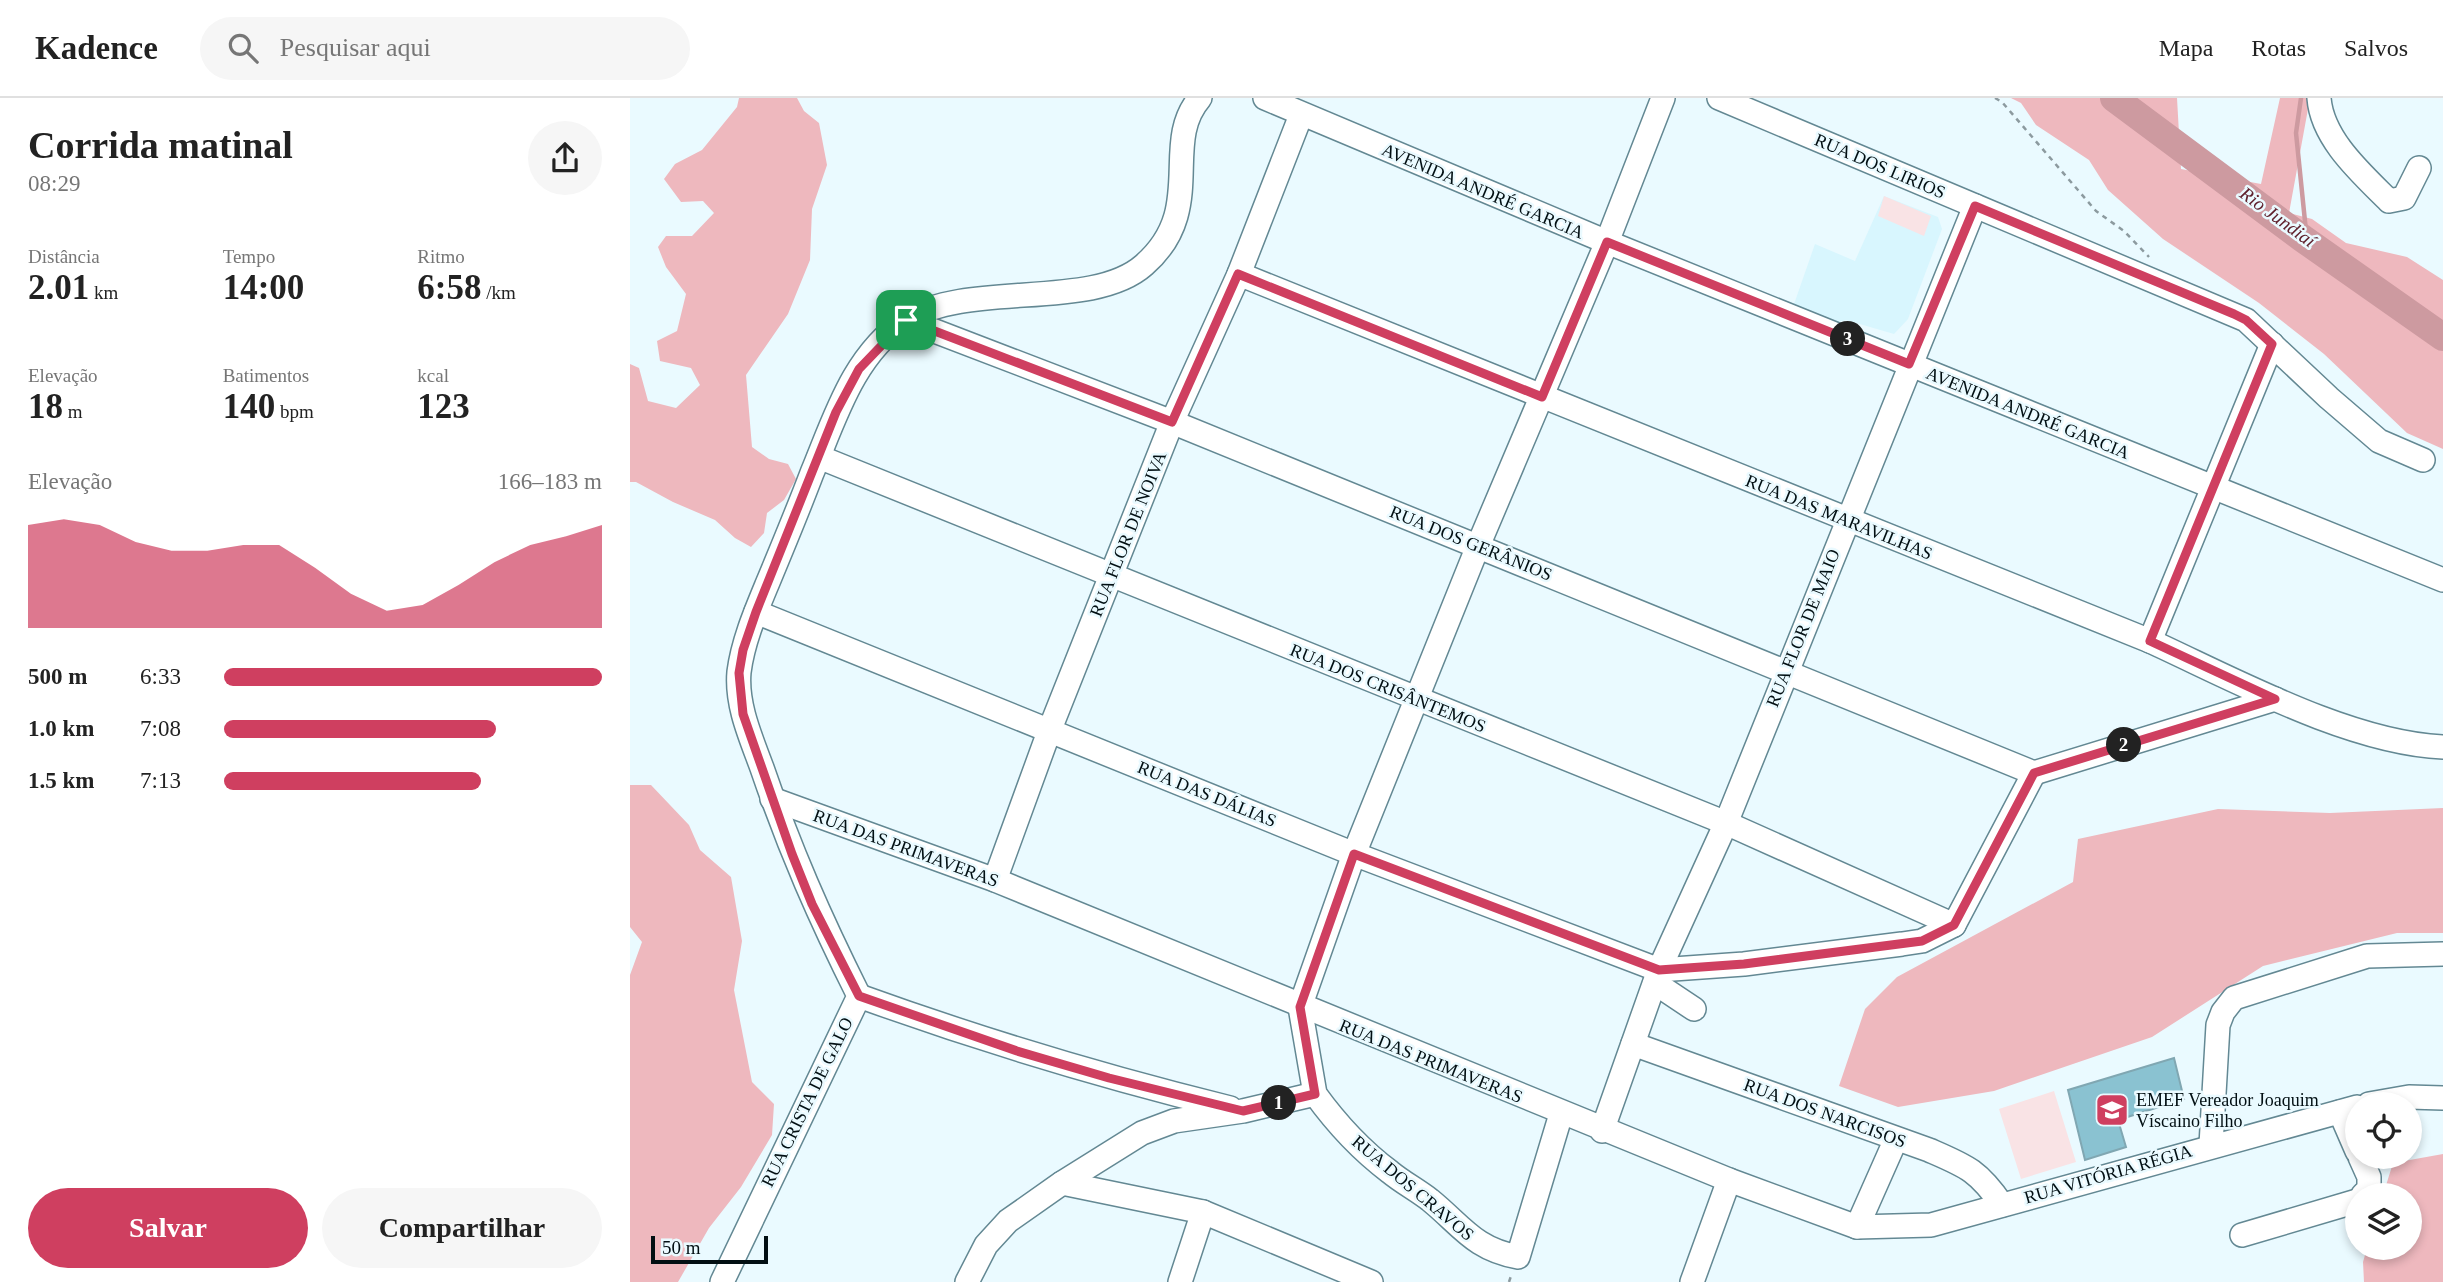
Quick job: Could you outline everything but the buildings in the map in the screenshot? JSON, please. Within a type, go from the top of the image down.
[{"type":"street","name":"RUA CRISTA DE GALO","points":[[723,1282],[859,996],[812,904],[772,799],[743,714],[738,689],[743,650],[756,612],[836,412],[859,369],[906,320],[954,302],[1069,290],[1116,280],[1143,267],[1170,235],[1178,216],[1185,127],[1200,98]]},
{"type":"street","name":"AVENIDA ANDRÉ GARCIA","points":[[1265,98],[1607,242],[2443,580]]},
{"type":"street","points":[[967,1282],[973,1265],[993,1236],[1008,1221],[1062,1183],[1142,1133],[1174,1121],[1243,1111],[1315,1094],[1300,1007],[1354,854],[1478,546],[1607,242],[1663,98]]},
{"type":"street","name":"RUA DOS LIRIOS","points":[[1719,98],[2246,320],[2379,441],[2423,460]]},
{"type":"street","points":[[2319,98],[2325,124],[2354,165],[2389,201],[2404,198],[2419,168]]},
{"type":"street","name":"RUA FLOR DE NOIVA","points":[[995,880],[1050,729],[1172,422],[1238,274],[1301,115]]},
{"type":"street","name":"RUA FLOR DE MAIO","points":[[1657,977],[1726,823],[1785,670],[1975,206]]},
{"type":"street","name":"RUA DAS MARAVILHAS","points":[[1238,274],[2150,641],[2275,699],[2380,738],[2413,746],[2443,747]]},
{"type":"street","name":"RUA DOS GERÂNIOS","points":[[906,320],[1172,422],[2034,773]]},
{"type":"street","points":[[2150,641],[2272,344]]},
{"type":"street","name":"RUA DOS CRISÂNTEMOS","points":[[819,457],[1726,823],[1954,925]]},
{"type":"street","name":"RUA DAS DÁLIAS","points":[[756,612],[1657,977]]},
{"type":"street","points":[[1657,977],[1922,941],[1954,925],[2034,773],[2275,699]]},
{"type":"street","name":"RUA DAS PRIMAVERAS","points":[[772,799],[995,880],[1602,1131],[1857,1227]]},
{"type":"street","points":[[2211,1145],[2216,1040],[2223,1012],[2234,999],[2367,956],[2443,954]]},
{"type":"street","points":[[1657,977],[1694,1009]]},
{"type":"street","points":[[1602,1131],[1657,977]]},
{"type":"street","points":[[859,996],[1030,1055],[1243,1111]]},
{"type":"street","name":"RUA DOS NARCISOS","points":[[1633,1044],[1968,1167],[1984,1179],[2002,1205]]},
{"type":"street","name":"RUA DOS CRAVOS","points":[[1315,1094],[1370,1156],[1440,1208],[1470,1238],[1497,1253],[1518,1257],[1561,1114]]},
{"type":"street","points":[[2422,1097],[2443,1098]]},
{"type":"street","name":"RUA VITÓRIA RÉGIA","points":[[1857,1227],[1931,1225],[2211,1145],[2345,1111]]},
{"type":"street","points":[[1857,1227],[1896,1139]]},
{"type":"street","points":[[1692,1282],[1729,1180]]},
{"type":"street","points":[[1062,1183],[1203,1212],[1343,1276],[1371,1282]]},
{"type":"street","points":[[2242,1235],[2345,1205]]},
{"type":"street","points":[[1181,1282],[1203,1212]]},
{"type":"path","points":[[1995,98],[2002,102],[2096,211],[2124,231],[2150,258]]},
{"type":"shaded area","points":[[739,98],[797,98],[804,111],[819,123],[827,165],[812,209],[810,260],[788,314],[746,375],[752,447],[769,459],[788,464],[796,479],[784,500],[767,513],[764,533],[751,547],[735,538],[715,520],[636,482],[630,482],[630,364],[639,368],[648,401],[676,408],[700,385],[691,368],[660,361],[657,341],[677,331],[686,294],[666,267],[658,247],[666,236],[692,236],[714,213],[703,201],[681,202],[664,179],[675,164],[702,150],[737,107]]},
{"type":"shaded area","points":[[2011,98],[2177,98],[2181,169],[2261,184],[2280,98],[2310,98],[2289,213],[2312,219],[2346,243],[2407,257],[2443,280],[2443,449],[2407,433],[2324,354],[2259,303],[2163,239],[2108,190],[2089,160],[2036,125],[2021,103]]},
{"type":"shaded area","points":[[1884,196],[1938,217],[1942,229],[1908,319],[1894,334],[1846,320],[1834,323],[1793,307],[1815,244],[1855,261]]},
{"type":"shaded area","points":[[1884,196],[1931,216],[1924,236],[1878,216]]},
{"type":"shaded area","points":[[630,785],[651,785],[689,825],[700,850],[731,877],[742,941],[734,990],[752,1082],[774,1104],[772,1135],[741,1187],[709,1228],[678,1282],[630,1282],[630,975],[642,942],[630,927]]},
{"type":"shaded area","points":[[2443,808],[2443,933],[2397,933],[2263,966],[2152,1037],[1994,1091],[1898,1107],[1839,1086],[1865,1009],[1897,977],[2073,882],[2078,839],[2218,809],[2330,813]]},
{"type":"shaded area","points":[[2054,1091],[2076,1162],[2021,1179],[1999,1109]]},
{"type":"shaded area","points":[[2443,1154],[2443,1282],[2364,1282],[2364,1260],[2422,1260],[2422,1183],[2387,1183],[2391,1169],[2422,1169],[2422,1158]]},
{"type":"waterway","name":"Rio Jundiaí","points":[[2114,98],[2302,238],[2443,337]]},
{"type":"waterway","points":[[2301,98],[2296,133],[2307,241]]},
{"type":"place","name":"EMEF Vereador Joaquim Víscaino Filho","points":[[2112,1110]]},
{"type":"route","points":[[1975,206],[2234,314],[2246,320],[2272,344],[2150,641],[2275,699],[2034,773],[1954,925],[1922,941],[1744,964],[1659,970],[1354,854],[1300,1007],[1315,1094],[1243,1111],[1109,1078],[1017,1051],[859,996],[812,904],[743,714],[738,689],[743,650],[836,412],[859,369],[878,346],[906,320],[1172,422],[1238,274],[1542,397],[1607,242],[1909,364],[1975,206]]}]
